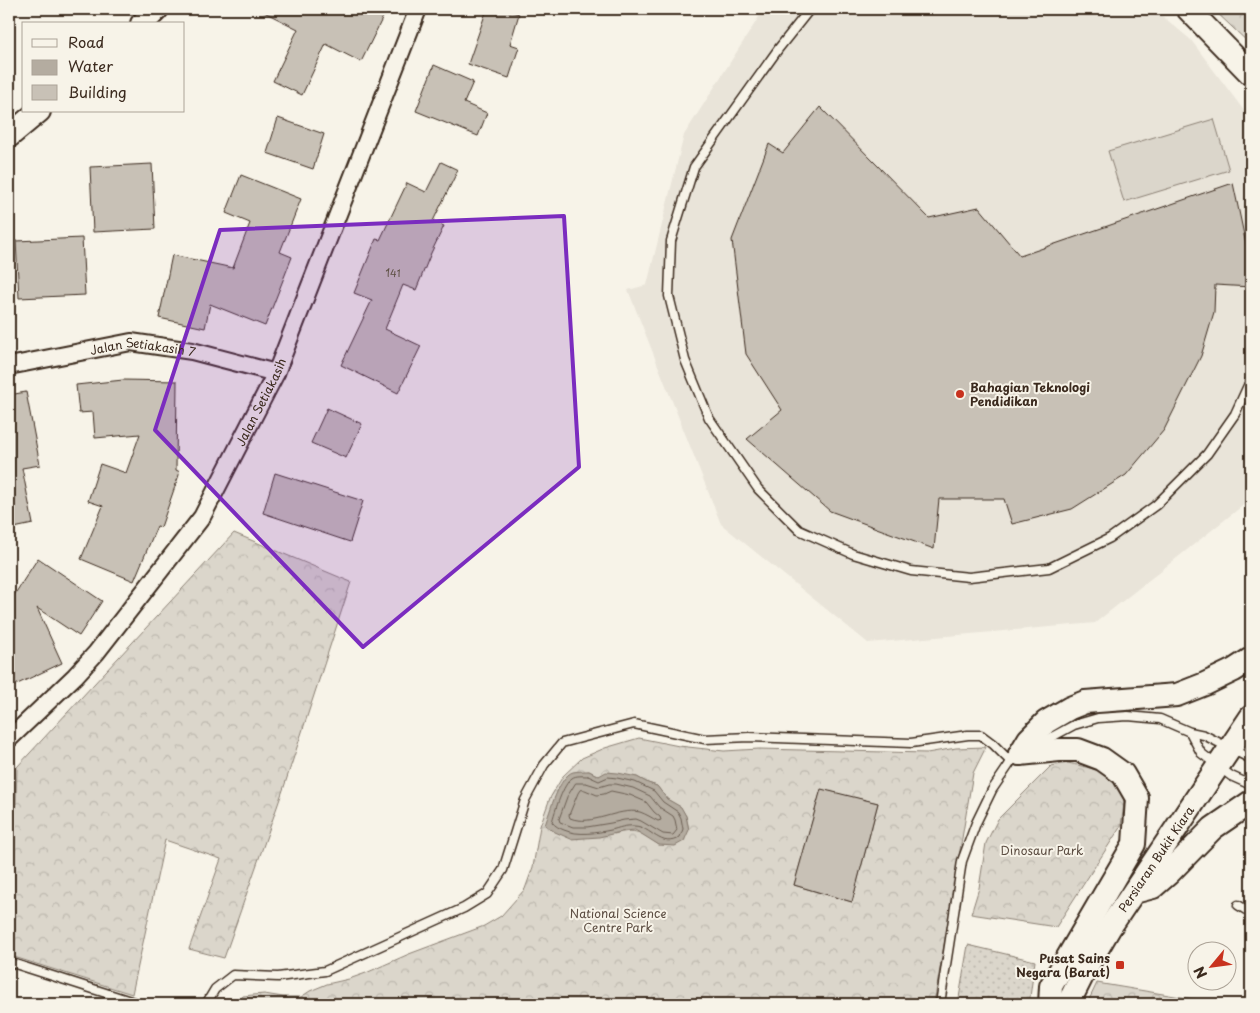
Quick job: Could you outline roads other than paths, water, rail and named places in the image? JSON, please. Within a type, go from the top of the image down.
[{"type":"street","points":[[144,22],[157,9]]},
{"type":"street","name":"Jalan Setiakasih","points":[[9,738],[75,676],[96,653],[202,516],[276,373],[418,9]]},
{"type":"street","points":[[1188,9],[1251,74]]},
{"type":"street","points":[[9,136],[38,112]]},
{"type":"street","name":"Jalan Setiakasih 7","points":[[9,366],[131,342],[192,351],[276,373]]},
{"type":"street","points":[[1016,758],[1029,738],[1046,722],[1070,708],[1085,702],[1177,695],[1212,681],[1251,659]]},
{"type":"street","name":"Persiaran Bukit Kiara","points":[[1068,1004],[1110,927],[1224,757],[1250,725]]},
{"type":"street","points":[[1016,758],[1059,750],[1078,750],[1102,759],[1123,774],[1137,798],[1134,844],[1051,986],[1050,1004]]},
{"type":"street","points":[[1134,892],[1154,886],[1213,828],[1251,802]]},
{"type":"lane","points":[[810,9],[779,48],[694,167],[671,242],[669,296],[685,360],[709,418],[758,489],[800,530],[853,554],[911,571],[969,577],[1049,568],[1110,538],[1156,505],[1207,454],[1235,414],[1251,379]]},
{"type":"lane","points":[[940,1004],[962,861],[976,823],[992,790],[1016,758],[1074,725],[1098,718],[1128,716],[1160,720],[1190,732],[1204,735],[1224,757],[1230,776],[1251,785]]},
{"type":"lane","points":[[206,1004],[214,989],[233,975],[278,977],[325,971],[464,908],[487,894],[503,870],[525,800],[544,766],[562,744],[634,724],[705,738],[749,736],[911,743],[981,735],[1016,758]]},
{"type":"lane","points":[[1190,732],[1201,753],[1251,759]]},
{"type":"lane","points":[[1238,905],[1251,913]]},
{"type":"lane","points":[[9,962],[140,1004]]},
{"type":"water","points":[[589,771],[599,776],[606,772],[637,777],[657,786],[667,799],[681,807],[686,816],[689,830],[684,841],[675,846],[659,845],[635,830],[599,837],[571,839],[545,825],[563,780],[573,772]]},
{"type":"place","name":"Bahagian Teknologi Pendidikan","points":[[960,394]]},
{"type":"place","name":"Pusat Sains Negara (Barat)","points":[[1120,965]]},
{"type":"park label","name":"Dinosaur Park","points":[[1042,850]]},
{"type":"park label","name":"National Science Centre Park","points":[[618,920]]}]
